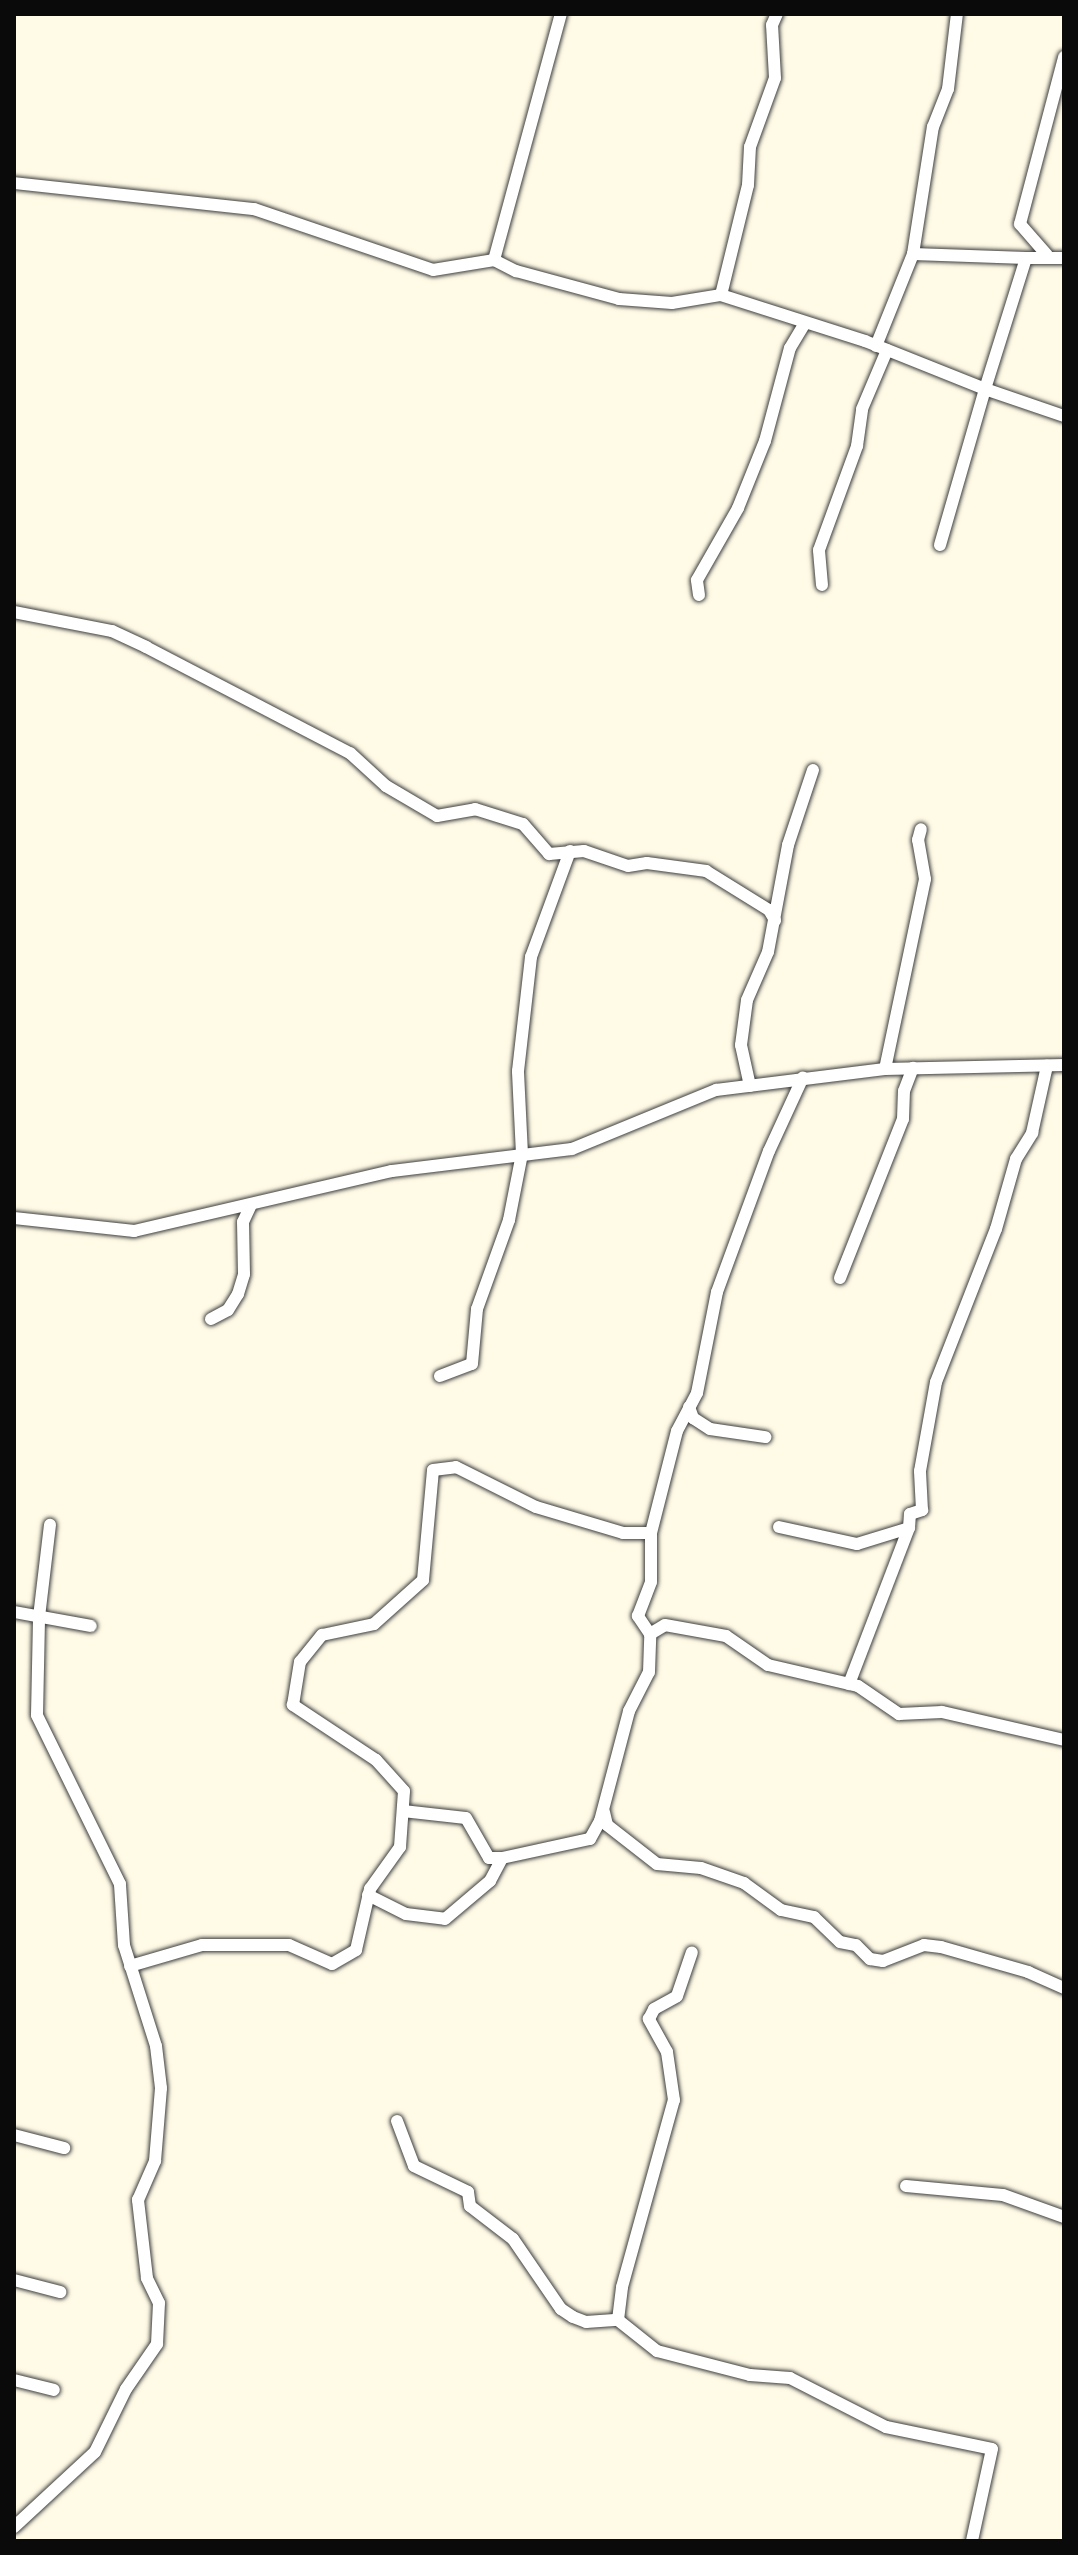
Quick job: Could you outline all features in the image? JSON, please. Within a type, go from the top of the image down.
[{"type":"street","points":[[494,260],[561,14]]},
{"type":"street","points":[[721,295],[748,185],[750,147],[775,78],[772,25],[777,14]]},
{"type":"street","points":[[822,585],[819,550],[857,446],[862,409],[913,254],[933,127],[948,89],[957,14]]},
{"type":"street","points":[[1047,255],[1020,224],[1064,57]]},
{"type":"street","points":[[14,183],[254,209],[318,235],[433,270],[494,260],[516,271],[619,299],[672,303],[721,295],[881,348],[1064,416]]},
{"type":"street","points":[[913,254],[1026,258],[1047,255],[1064,258]]},
{"type":"street","points":[[940,545],[1026,258]]},
{"type":"street","points":[[699,595],[697,580],[738,508],[765,441],[790,348],[805,323]]},
{"type":"street","points":[[14,612],[112,631],[350,753],[386,786],[437,816],[475,809],[523,824],[549,854],[570,851],[628,866],[688,866],[757,902],[775,920]]},
{"type":"street","points":[[750,1086],[741,1045],[747,1000],[775,920],[788,845],[813,770]]},
{"type":"street","points":[[885,1069],[925,879],[918,840],[921,829]]},
{"type":"street","points":[[440,1376],[472,1364],[477,1309],[509,1220],[522,1154],[518,1071],[531,957],[570,851]]},
{"type":"street","points":[[757,902],[779,890]]},
{"type":"street","points":[[14,1218],[134,1231],[392,1171],[572,1149],[691,1096],[803,1077],[885,1069],[1064,1065]]},
{"type":"street","points":[[849,1684],[909,1528],[910,1514],[922,1510],[920,1471],[936,1382],[996,1229],[1016,1159],[1032,1133],[1047,1066]]},
{"type":"street","points":[[840,1278],[903,1119],[904,1091],[913,1068]]},
{"type":"street","points":[[403,1811],[466,1818],[489,1858],[502,1858],[590,1839],[603,1809],[629,1711],[649,1672],[650,1634],[638,1616],[651,1582],[651,1533],[677,1431],[689,1407],[717,1292],[769,1151],[803,1077]]},
{"type":"street","points":[[211,1319],[228,1310],[238,1294],[244,1274],[243,1222],[251,1205]]},
{"type":"street","points":[[689,1407],[693,1418],[710,1429],[765,1437]]},
{"type":"street","points":[[130,1966],[202,1945],[289,1945],[332,1964],[356,1950],[368,1895],[400,1847],[404,1791],[376,1760],[293,1705],[300,1662],[322,1635],[374,1624],[423,1580],[433,1470],[456,1467],[536,1507],[623,1533],[651,1533]]},
{"type":"street","points":[[14,2527],[95,2452],[126,2389],[157,2344],[159,2303],[147,2278],[138,2200],[155,2161],[161,2088],[156,2046],[130,1966],[120,1884],[37,1715],[39,1617],[50,1525]]},
{"type":"street","points":[[779,1527],[857,1544],[909,1528]]},
{"type":"street","points":[[14,1612],[91,1626]]},
{"type":"street","points":[[650,1634],[665,1625],[726,1636],[768,1665],[849,1684],[899,1714],[942,1712],[1064,1740]]},
{"type":"street","points":[[603,1809],[607,1825],[657,1864],[701,1868],[744,1883],[781,1910],[814,1917],[840,1942],[856,1945],[870,1959],[883,1961],[924,1945],[941,1947],[1028,1972],[1064,1988]]},
{"type":"street","points":[[368,1895],[406,1914],[445,1919],[490,1881],[502,1858]]},
{"type":"street","points":[[618,2320],[625,2272],[674,2100],[667,2052],[649,2019],[654,2009],[677,1996],[692,1952]]},
{"type":"street","points":[[397,2121],[414,2166],[468,2192],[470,2206],[513,2239],[561,2309],[586,2322],[618,2320],[657,2351],[750,2375],[790,2378],[886,2427],[992,2449],[972,2541]]},
{"type":"street","points":[[14,2135],[64,2148]]},
{"type":"street","points":[[906,2186],[1003,2195],[1064,2217]]},
{"type":"street","points":[[14,2280],[60,2292]]},
{"type":"street","points":[[14,2380],[54,2390]]}]
